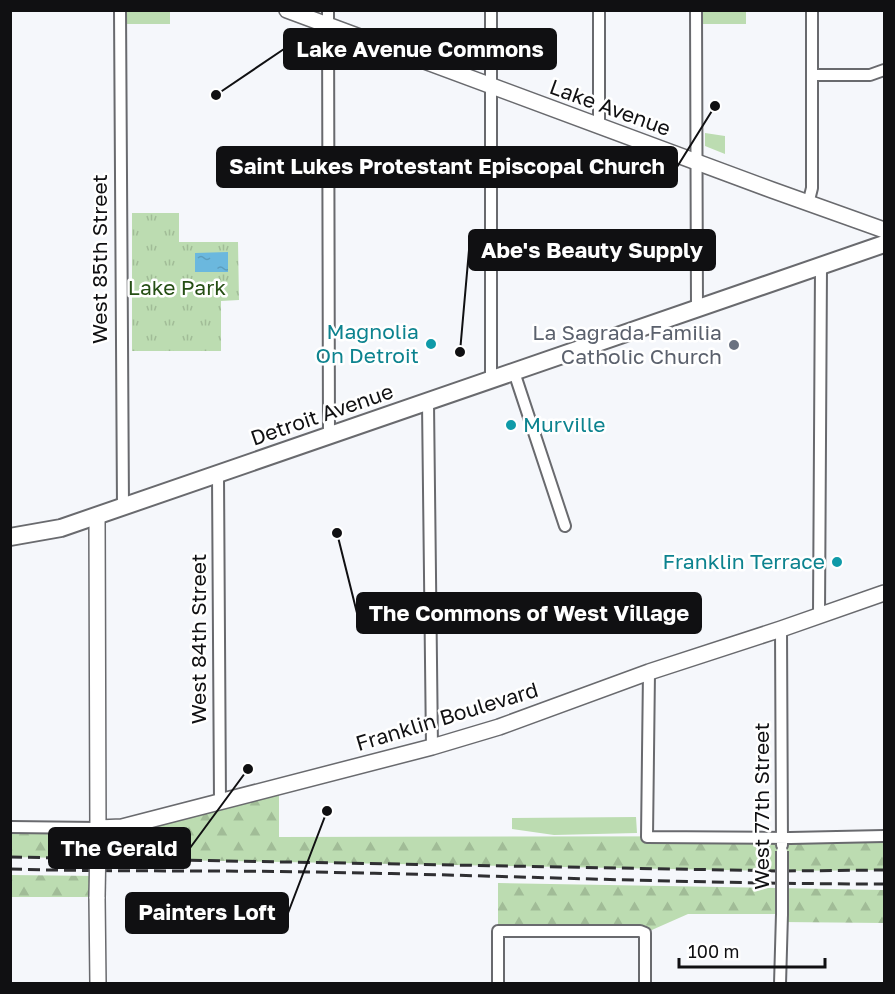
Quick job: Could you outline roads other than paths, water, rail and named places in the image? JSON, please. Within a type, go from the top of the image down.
[{"type":"main road","name":"Detroit Avenue","points":[[10,537],[61,528],[97,516],[885,244]]},
{"type":"street","name":"West 85th Street","points":[[120,10],[123,507]]},
{"type":"street","name":"Lake Avenue","points":[[287,10],[328,18],[491,86],[808,204],[885,230]]},
{"type":"street","points":[[490,10],[491,381]]},
{"type":"street","points":[[599,10],[599,125]]},
{"type":"street","points":[[696,10],[697,310]]},
{"type":"street","points":[[808,204],[812,188],[812,10]]},
{"type":"street","points":[[328,18],[329,436]]},
{"type":"street","points":[[812,75],[870,75],[885,70]]},
{"type":"street","points":[[819,615],[821,267]]},
{"type":"street","points":[[514,372],[565,526]]},
{"type":"street","points":[[428,402],[432,747]]},
{"type":"street","name":"West 84th Street","points":[[218,475],[220,802]]},
{"type":"street","points":[[97,516],[98,984]]},
{"type":"street","name":"Franklin Boulevard","points":[[10,827],[98,834],[432,747],[499,727],[650,672],[885,593]]},
{"type":"street","name":"West 77th Street","points":[[780,984],[782,914],[781,629]]},
{"type":"street","points":[[650,672],[647,837],[885,836]]},
{"type":"street","points":[[498,984],[498,931],[640,931],[645,933],[645,984]]},
{"type":"water","points":[[228,252],[228,272],[195,272],[195,253]]},
{"type":"railway","points":[[10,857],[783,871],[884,870]]},
{"type":"railway","points":[[10,869],[309,872],[741,883],[884,884]]},
{"type":"place","name":"Lake Avenue Commons","points":[[216,95]]},
{"type":"place","name":"Saint Lukes Protestant Episcopal Church","points":[[715,106]]},
{"type":"place","name":"Magnolia On Detroit","points":[[431,344]]},
{"type":"place","name":"La Sagrada Familia Catholic Church","points":[[734,345]]},
{"type":"place","name":"Abe's Beauty Supply","points":[[460,352]]},
{"type":"place","name":"Murville","points":[[511,425]]},
{"type":"place","name":"The Commons of West Village","points":[[337,533]]},
{"type":"place","name":"Franklin Terrace","points":[[837,562]]},
{"type":"place","name":"The Gerald","points":[[248,769]]},
{"type":"place","name":"Painters Loft","points":[[327,811]]},
{"type":"park label","name":"Lake Park","points":[[177,288]]}]
